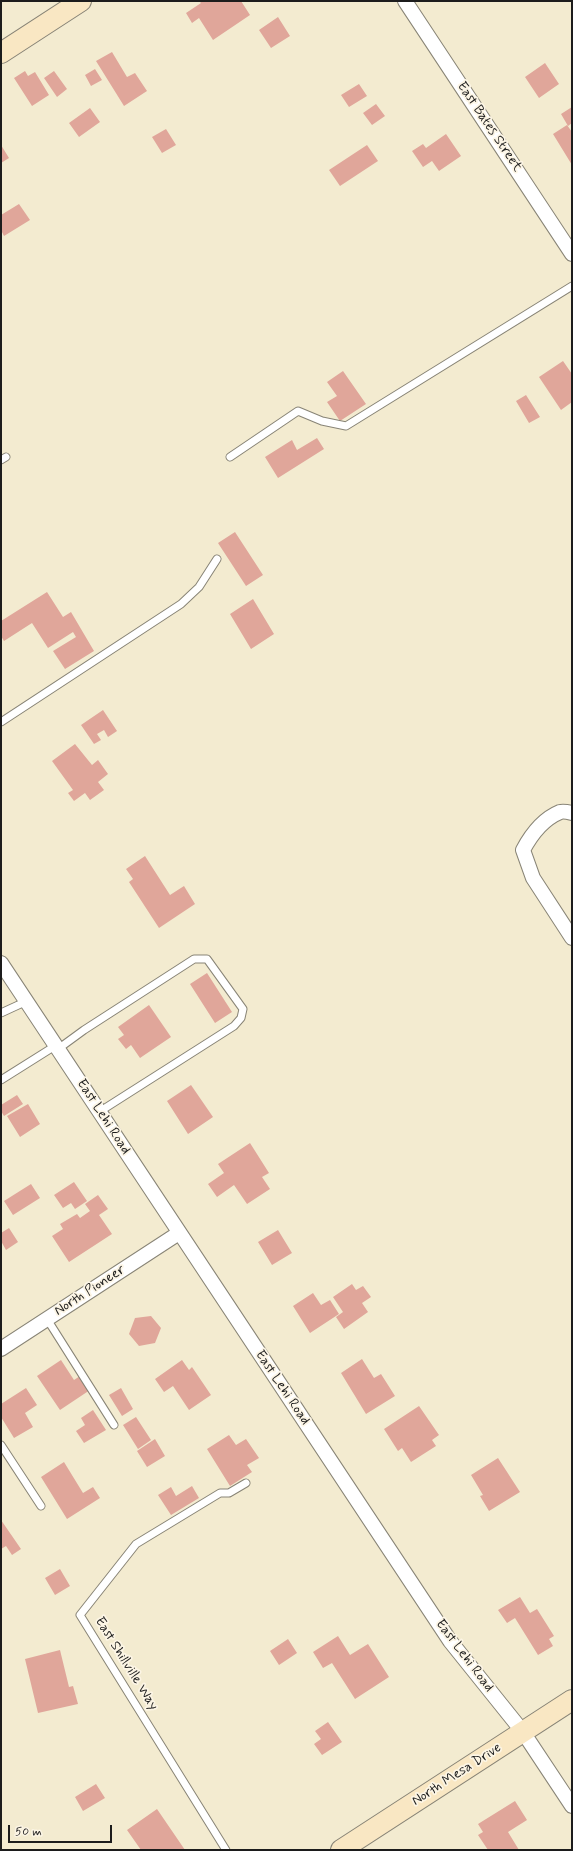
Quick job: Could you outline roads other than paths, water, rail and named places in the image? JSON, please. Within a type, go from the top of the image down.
[{"type":"street","points":[[1,53],[81,1]]},
{"type":"street","name":"East Bates Street","points":[[405,1],[572,254]]},
{"type":"street","points":[[572,812],[561,812],[546,821],[531,835],[523,850],[534,878],[572,938]]},
{"type":"street","name":"East Lehi Road","points":[[1,963],[450,1641],[522,1732],[572,1806]]},
{"type":"street","name":"North Pioneer","points":[[1,1349],[179,1233]]},
{"type":"street","name":"North Mesa Drive","points":[[341,1850],[572,1700]]},
{"type":"lane","points":[[230,457],[298,411],[322,420],[346,426],[572,286]]},
{"type":"lane","points":[[1,722],[181,604],[199,587],[217,559]]},
{"type":"lane","points":[[1,1080],[57,1047],[194,959],[207,959],[243,1009],[241,1018],[234,1026],[99,1112]]},
{"type":"lane","points":[[1,1013],[27,1001]]},
{"type":"lane","points":[[47,1319],[114,1425]]},
{"type":"lane","points":[[1,1445],[40,1506]]},
{"type":"lane","name":"East Shillville Way","points":[[226,1850],[80,1615],[136,1544],[220,1493],[229,1493],[246,1482]]}]
